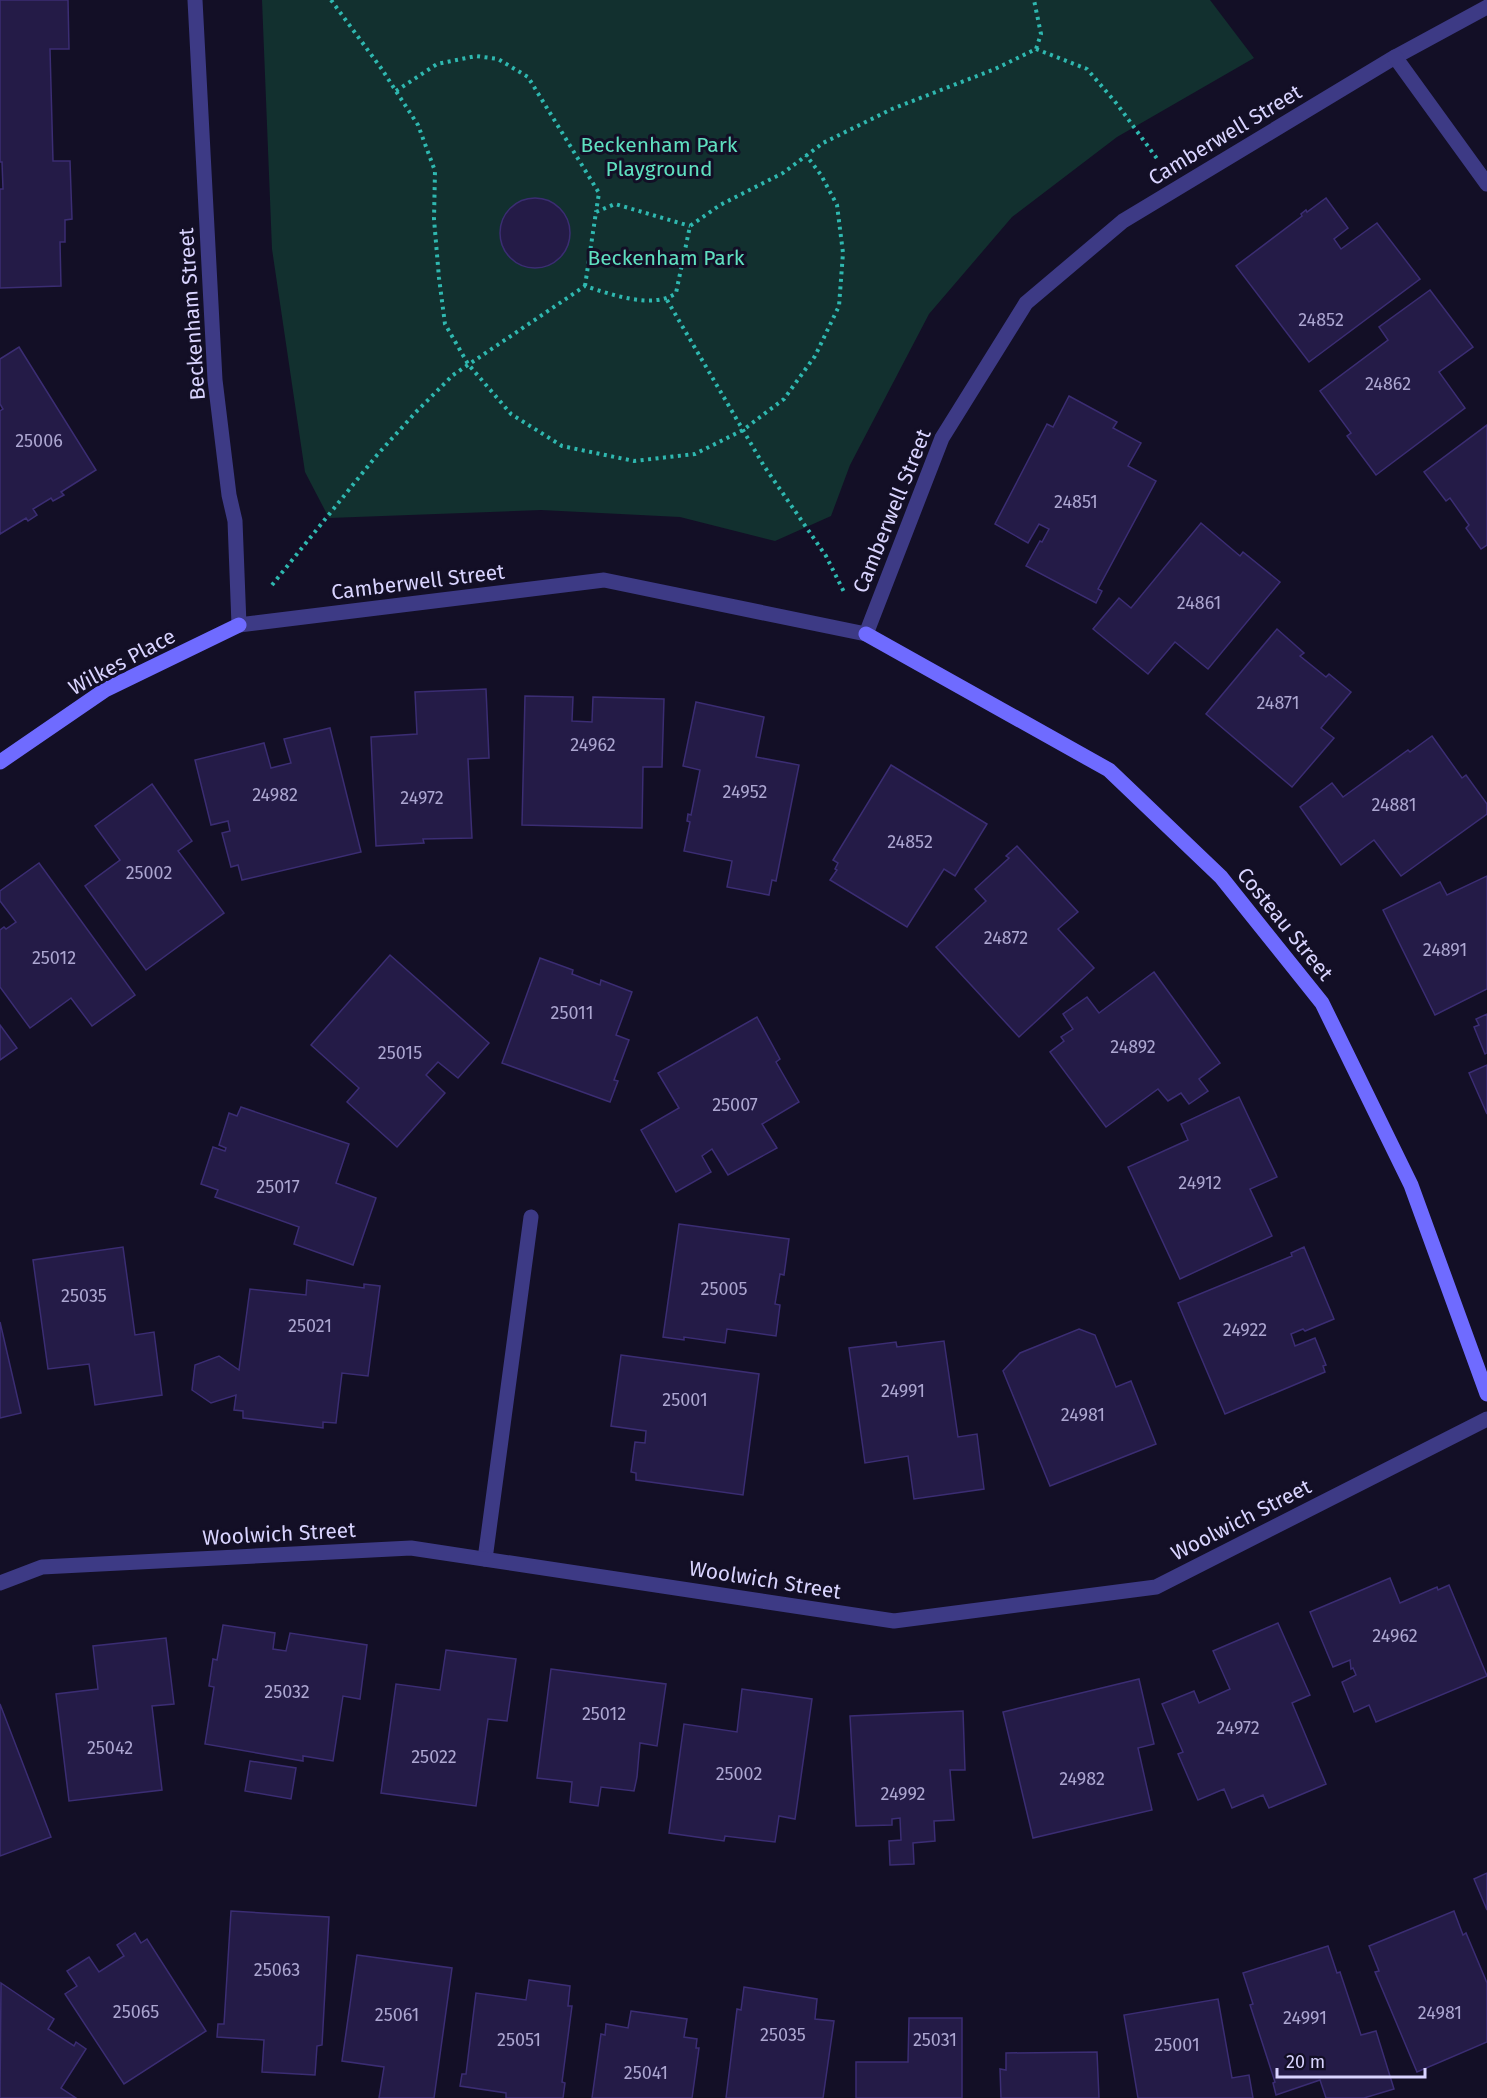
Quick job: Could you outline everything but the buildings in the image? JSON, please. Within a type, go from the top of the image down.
[{"type":"street","name":"Beckenham Street","points":[[195,0],[215,380],[229,495],[235,521],[239,625]]},
{"type":"street","name":"Camberwell Street","points":[[239,625],[604,580],[866,634],[942,438],[1026,303],[1123,221],[1395,57],[1487,7]]},
{"type":"street","points":[[1395,57],[1487,184]]},
{"type":"street","name":"Wilkes Place","points":[[0,762],[105,690],[239,625]]},
{"type":"street","name":"Costeau Street","points":[[866,634],[1109,770],[1221,876],[1322,1004],[1412,1185],[1487,1394]]},
{"type":"street","points":[[485,1559],[531,1217]]},
{"type":"street","name":"Woolwich Street","points":[[0,1583],[42,1567],[411,1548],[894,1621],[1156,1587],[1487,1419]]},
{"type":"path","points":[[331,0],[418,125],[435,171],[434,219],[445,324],[468,364],[511,414],[562,446],[634,460],[695,454],[743,430],[784,399],[815,356],[839,306],[843,253],[837,205],[807,155]]},
{"type":"path","points":[[1034,0],[1041,34],[1036,50]]},
{"type":"path","points":[[585,286],[622,298],[667,300],[676,293],[690,226],[720,206],[783,173],[823,143],[892,109],[995,69],[1036,50],[1087,69],[1117,104],[1179,188]]},
{"type":"path","points":[[239,625],[423,404],[468,364],[585,286],[598,193],[528,77],[498,59],[476,56],[437,64],[396,92]]},
{"type":"path","points":[[596,212],[615,204],[690,226]]},
{"type":"path","points":[[667,300],[764,466],[826,556],[866,634]]},
{"type":"green space","name":"Beckenham Park","points":[[262,0],[1210,0],[1254,58],[1117,137],[1012,217],[929,314],[850,465],[831,516],[775,541],[680,517],[541,510],[329,518],[305,472],[272,249]]},
{"type":"park label","name":"Beckenham Park Playground","points":[[659,157]]}]
